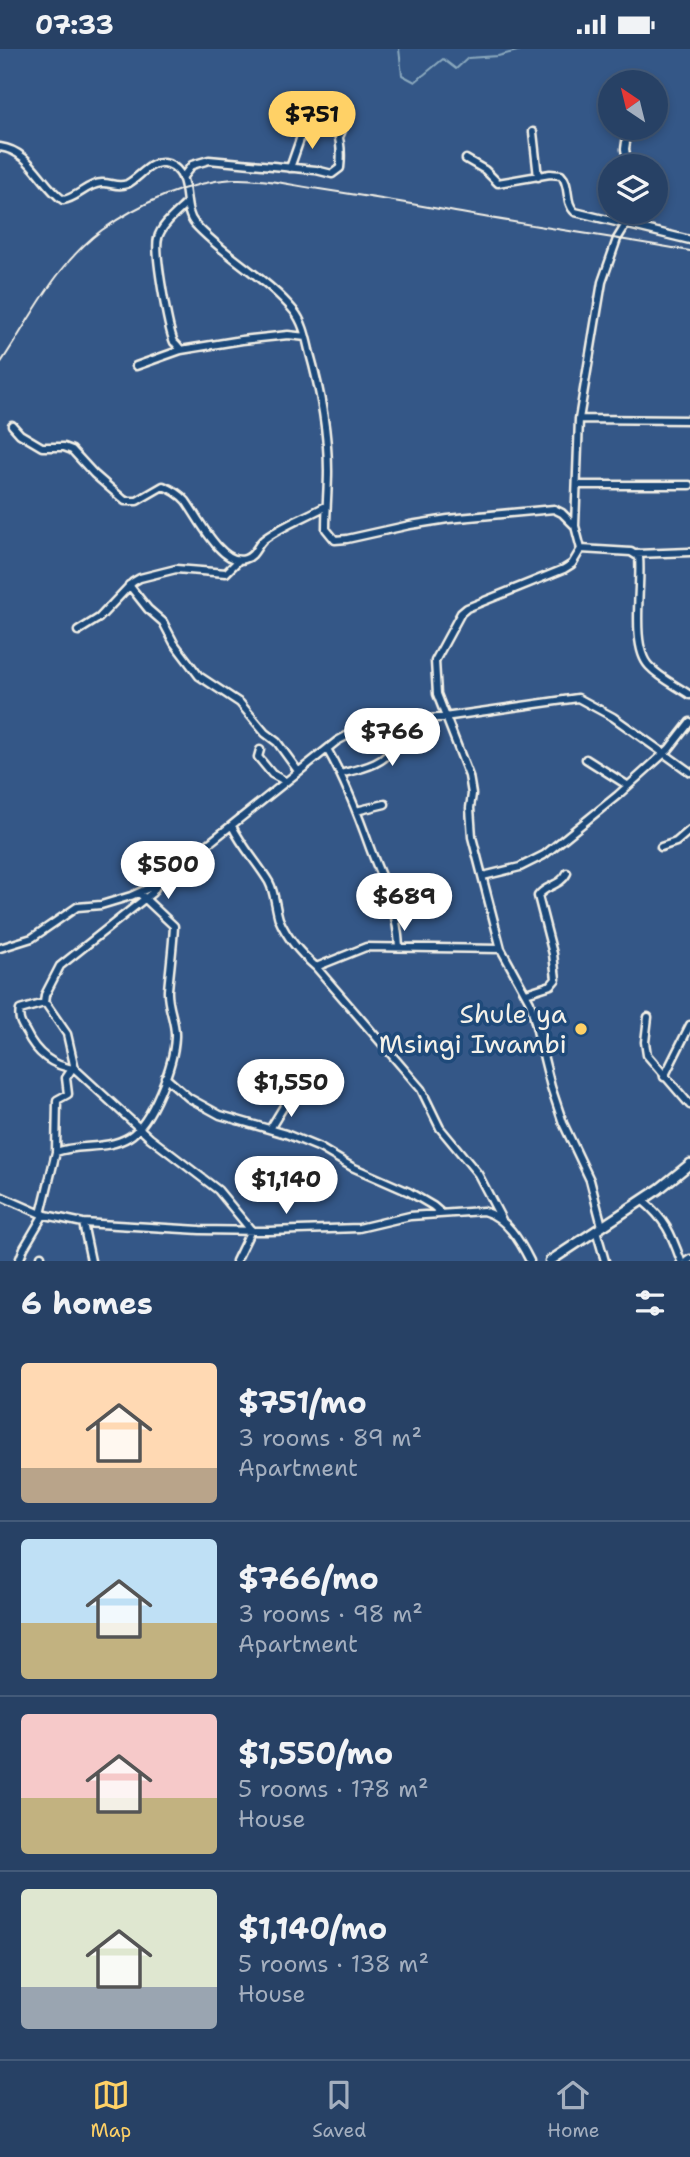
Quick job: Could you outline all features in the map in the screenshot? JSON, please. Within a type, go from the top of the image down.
[{"type":"street","points":[[290,168],[306,125]]},
{"type":"street","points":[[533,132],[538,177]]},
{"type":"street","points":[[182,178],[192,165],[209,160],[316,170],[332,174],[336,172],[340,161],[340,135]]},
{"type":"street","points":[[0,147],[23,156],[63,200],[73,198],[99,183],[127,184],[156,164],[168,164],[180,173],[186,188],[189,217],[244,268],[272,288],[296,313],[306,337],[315,372],[325,428],[328,468],[326,529],[335,540],[435,521],[545,509],[562,513],[575,526]]},
{"type":"street","points":[[466,159],[485,170],[498,183],[561,175],[566,180],[569,206],[573,210],[625,226],[690,240]]},
{"type":"street","points":[[181,350],[171,329],[161,280],[157,241],[171,219],[186,204]]},
{"type":"street","points":[[605,1261],[590,1180],[563,1123],[526,993],[501,949],[471,830],[472,793],[469,776],[436,690],[434,663],[461,613],[472,604],[564,569],[575,560],[581,549],[575,526],[579,419],[602,282],[617,239],[625,226]]},
{"type":"street","points":[[136,366],[181,350],[288,335],[306,337]]},
{"type":"street","points":[[579,419],[690,420]]},
{"type":"street","points":[[12,425],[20,434],[42,447],[64,447],[72,450],[125,501],[137,501],[160,487],[174,491],[186,501],[217,546],[231,559],[238,561]]},
{"type":"street","points":[[578,485],[690,485]]},
{"type":"street","points":[[78,631],[99,618],[129,585],[140,578],[171,569],[226,573],[238,561],[250,557],[271,535],[326,506]]},
{"type":"street","points":[[581,549],[636,554],[690,552]]},
{"type":"street","points":[[636,554],[639,563],[639,629],[645,660],[660,675],[690,695]]},
{"type":"street","points":[[129,585],[148,609],[163,622],[174,643],[199,676],[240,703],[265,733],[277,741],[298,771]]},
{"type":"street","points":[[0,948],[32,939],[77,908],[152,893],[158,884],[285,781],[352,731],[367,725],[578,698],[613,717],[690,772]]},
{"type":"street","points":[[340,774],[374,763],[388,754],[392,747],[390,722]]},
{"type":"street","points":[[483,876],[520,867],[544,855],[664,754],[690,722]]},
{"type":"street","points":[[327,749],[356,811],[394,906],[399,946]]},
{"type":"street","points":[[260,750],[258,757],[268,769],[285,781]]},
{"type":"street","points":[[586,759],[627,785]]},
{"type":"street","points":[[356,811],[385,804]]},
{"type":"street","points":[[232,826],[243,848],[272,888],[279,919],[286,932],[421,1089],[445,1136],[478,1174],[503,1222]]},
{"type":"street","points":[[661,847],[676,842],[690,830]]},
{"type":"street","points":[[526,993],[551,985],[556,979],[553,954],[538,896],[541,891],[563,880],[567,873]]},
{"type":"street","points":[[74,1069],[67,1034],[44,1003],[45,995],[60,967],[141,896]]},
{"type":"street","points":[[56,1152],[115,1144],[140,1128],[171,1061],[175,1038],[168,1003],[174,926],[141,896]]},
{"type":"street","points":[[316,967],[360,947],[501,949]]},
{"type":"street","points":[[44,1003],[20,1010],[20,1021],[38,1052],[48,1060],[74,1069],[140,1128],[218,1190],[251,1230]]},
{"type":"street","points":[[648,1017],[645,1049],[664,1077],[690,1105]]},
{"type":"street","points":[[664,1077],[690,1025]]},
{"type":"street","points":[[19,1261],[43,1214],[56,1152],[57,1100],[68,1094],[66,1078],[74,1069]]},
{"type":"street","points":[[165,1077],[189,1098],[220,1115],[270,1129],[320,1148],[352,1167],[409,1192],[440,1212]]},
{"type":"street","points":[[270,1129],[290,1096]]},
{"type":"street","points":[[550,1261],[642,1200],[690,1164]]},
{"type":"street","points":[[0,1196],[43,1214],[83,1223],[200,1230],[359,1228],[410,1216],[483,1210],[503,1222],[515,1235],[530,1261]]},
{"type":"street","points":[[642,1200],[670,1229],[681,1261]]},
{"type":"street","points":[[83,1223],[90,1261]]},
{"type":"street","points":[[236,1261],[251,1230]]},
{"type":"waterway","points":[[399,49],[402,75],[415,82],[443,59],[456,69],[468,58],[498,56],[525,49]]},
{"type":"railway","points":[[0,364],[45,293],[85,244],[117,220],[148,203],[182,189],[216,181],[245,179],[276,182],[690,251]]},
{"type":"place","name":"Shule ya Msingi Iwambi","points":[[581,1029]]}]
